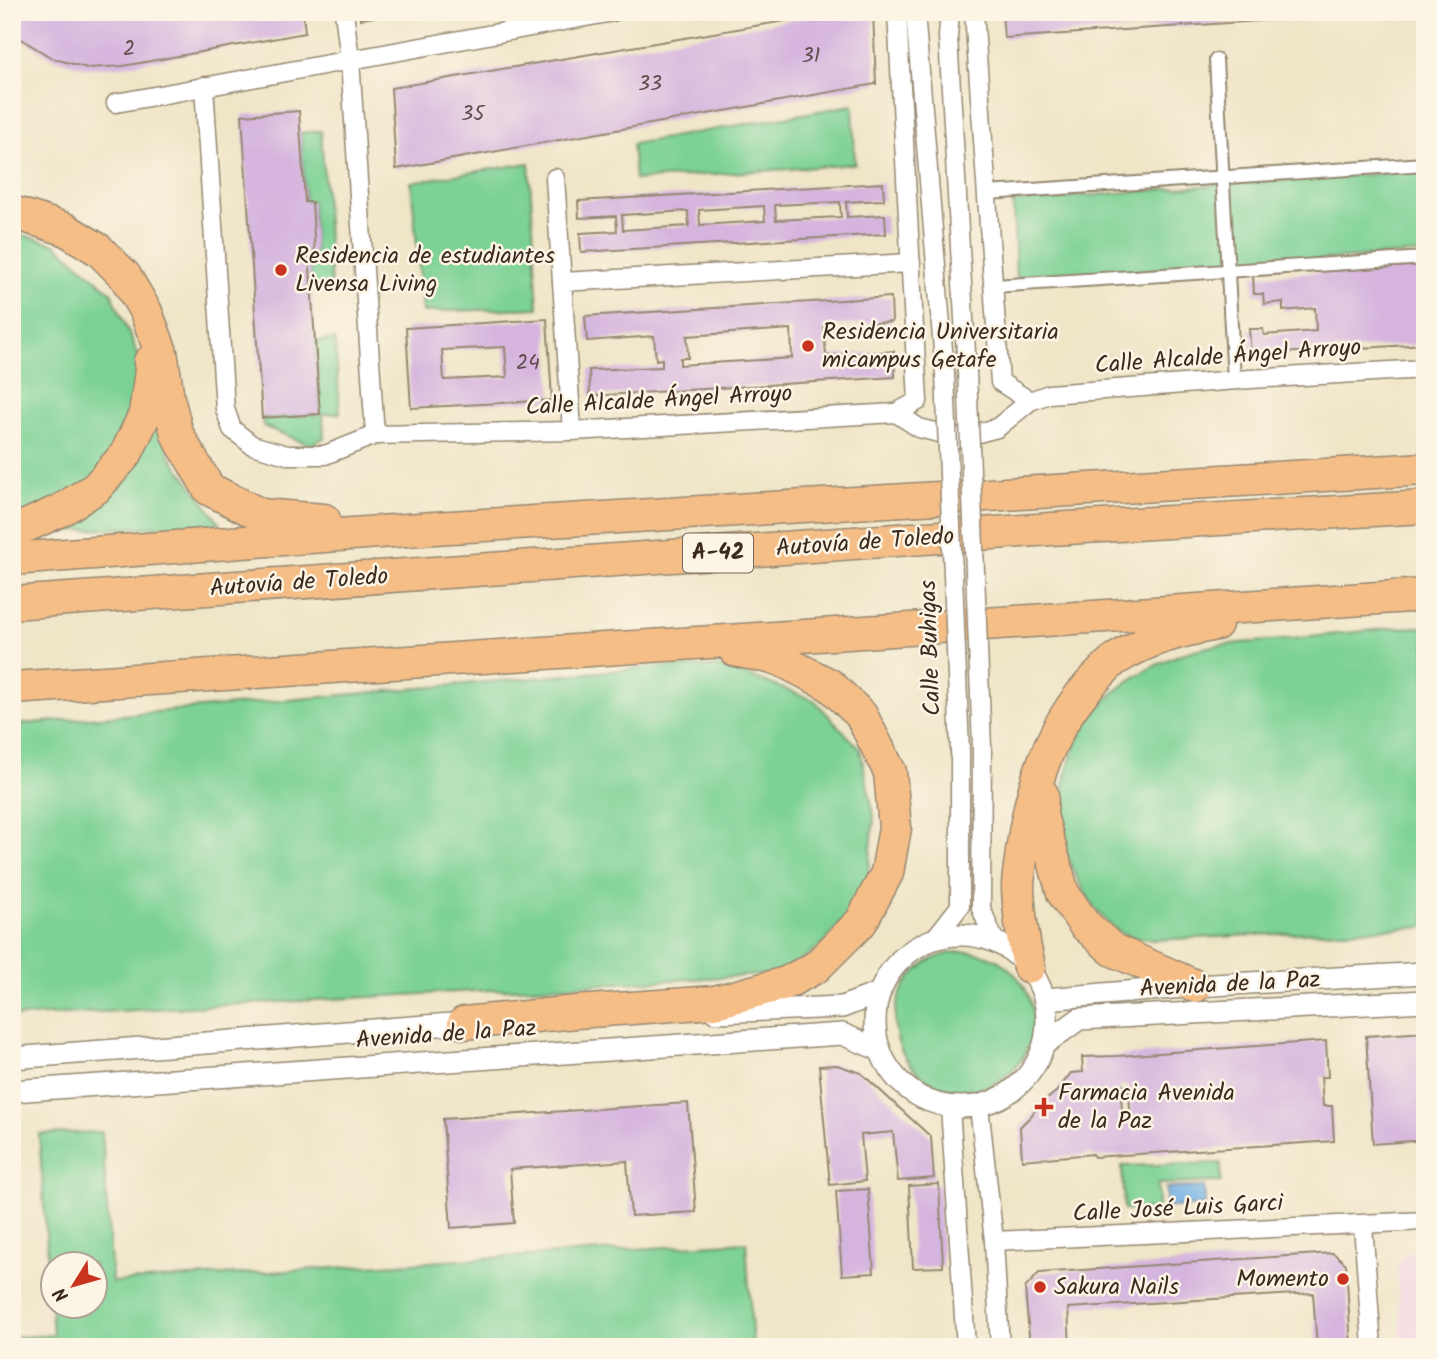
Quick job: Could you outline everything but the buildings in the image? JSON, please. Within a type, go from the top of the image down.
[{"type":"highway","points":[[12,212],[65,229],[99,250],[125,276],[146,312],[161,352],[177,434],[209,489],[261,515],[434,528]]},
{"type":"highway","points":[[12,225],[65,229]]},
{"type":"highway","points":[[12,530],[63,509],[96,488],[126,454],[145,414],[151,371],[146,312]]},
{"type":"highway","name":"Autovía de Toledo","points":[[12,559],[434,528],[1425,469]]},
{"type":"highway","name":"Autovía de Toledo","points":[[12,603],[1051,529],[1425,507]]},
{"type":"highway","points":[[12,688],[1425,594]]},
{"type":"highway","points":[[1029,967],[1022,938],[1018,885],[1027,819],[1044,761],[1060,724],[1086,687],[1114,660],[1146,643],[1179,631],[1345,599]]},
{"type":"highway","points":[[464,1023],[715,1002],[786,983],[816,967],[861,922],[874,898],[887,873],[895,828],[890,772],[862,715],[830,685],[779,659],[742,651],[668,644]]},
{"type":"highway","points":[[1044,761],[1041,815],[1063,893],[1084,924],[1113,950],[1195,986]]},
{"type":"street","points":[[344,12],[350,60],[375,435]]},
{"type":"street","points":[[116,103],[613,12]]},
{"type":"street","points":[[896,413],[918,401],[897,12]]},
{"type":"street","name":"Calle Buhigas","points":[[915,12],[945,374],[960,751],[960,906],[935,938]]},
{"type":"street","name":"Calle Buhigas","points":[[950,12],[948,36],[967,371],[982,747],[981,908],[994,940]]},
{"type":"street","points":[[974,12],[1000,382],[1030,401]]},
{"type":"street","points":[[1216,60],[1234,380]]},
{"type":"street","name":"Calle Alcalde Ángel Arroyo","points":[[204,86],[225,409],[232,429],[252,444],[287,456],[325,455],[375,435],[572,431],[896,413],[919,428],[959,438],[997,428],[1030,401],[1049,394],[1425,369]]},
{"type":"street","points":[[987,193],[1425,164]]},
{"type":"street","points":[[555,178],[572,431]]},
{"type":"street","points":[[994,286],[1425,258]]},
{"type":"street","points":[[562,282],[911,263]]},
{"type":"street","points":[[964,934],[994,940],[1026,963],[1046,999],[1046,1043],[1034,1069],[1013,1091],[979,1106],[950,1107],[919,1096],[889,1068],[880,1050],[876,1031],[879,993],[887,977],[910,951],[935,938],[964,934]]},
{"type":"street","name":"Avenida de la Paz","points":[[1046,999],[1195,986],[1425,973]]},
{"type":"street","name":"Avenida de la Paz","points":[[12,1058],[464,1023],[842,1007],[879,993]]},
{"type":"street","name":"Avenida de la Paz","points":[[1046,1043],[1079,1019],[1425,1001]]},
{"type":"street","name":"Avenida de la Paz","points":[[12,1091],[842,1034],[880,1050]]},
{"type":"street","points":[[979,1106],[994,1241],[1000,1347]]},
{"type":"street","points":[[950,1107],[966,1347]]},
{"type":"street","name":"Calle José Luis Garci","points":[[994,1241],[1425,1221]]},
{"type":"street","points":[[1363,1225],[1372,1347]]},
{"type":"shaded area","points":[[1425,1252],[1425,1347],[1402,1347],[1397,1269],[1403,1256]]},
{"type":"green space","points":[[853,105],[855,164],[635,180],[632,144]]},
{"type":"green space","points":[[321,131],[331,286],[312,287],[309,254],[315,253],[312,202],[305,202],[301,133]]},
{"type":"green space","points":[[529,163],[538,308],[423,312],[411,182]]},
{"type":"green space","points":[[1425,171],[1425,253],[1016,278],[1013,202],[1236,183]]},
{"type":"green space","points":[[12,232],[55,244],[111,292],[134,345],[170,456],[220,524],[12,533]]},
{"type":"green space","points":[[335,340],[340,413],[323,414],[324,438],[310,445],[263,426],[262,418],[320,414],[315,341]]},
{"type":"green space","points":[[1425,627],[1425,927],[1152,940],[1126,935],[1098,911],[1076,877],[1067,855],[1061,808],[1067,773],[1076,745],[1094,714],[1115,692],[1153,667],[1181,654],[1208,647]]},
{"type":"green space","points":[[654,667],[725,667],[814,700],[860,749],[874,816],[867,893],[823,944],[781,974],[12,1017],[12,725]]},
{"type":"green space","points":[[964,952],[990,957],[1013,972],[1028,995],[1033,1021],[1028,1047],[1013,1070],[990,1085],[964,1090],[938,1085],[915,1070],[900,1047],[895,1021],[900,995],[915,972],[938,957]]},
{"type":"green space","points":[[102,1132],[112,1282],[746,1242],[753,1347],[12,1347],[12,1337],[53,1335],[52,1320],[108,1320],[108,1250],[47,1250],[39,1134]]},
{"type":"green space","points":[[1221,1163],[1221,1182],[1158,1184],[1158,1209],[1124,1210],[1122,1166]]},
{"type":"water","points":[[1204,1187],[1205,1206],[1166,1207],[1166,1188]]},
{"type":"place","name":"Residencia de estudiantes Livensa Living","points":[[281,270]]},
{"type":"place","name":"Residencia Universitaria micampus Getafe","points":[[808,346]]},
{"type":"place","name":"Farmacia Avenida de la Paz","points":[[1044,1107]]},
{"type":"place","name":"Momento","points":[[1343,1279]]},
{"type":"place","name":"Sakura Nails","points":[[1040,1287]]}]
